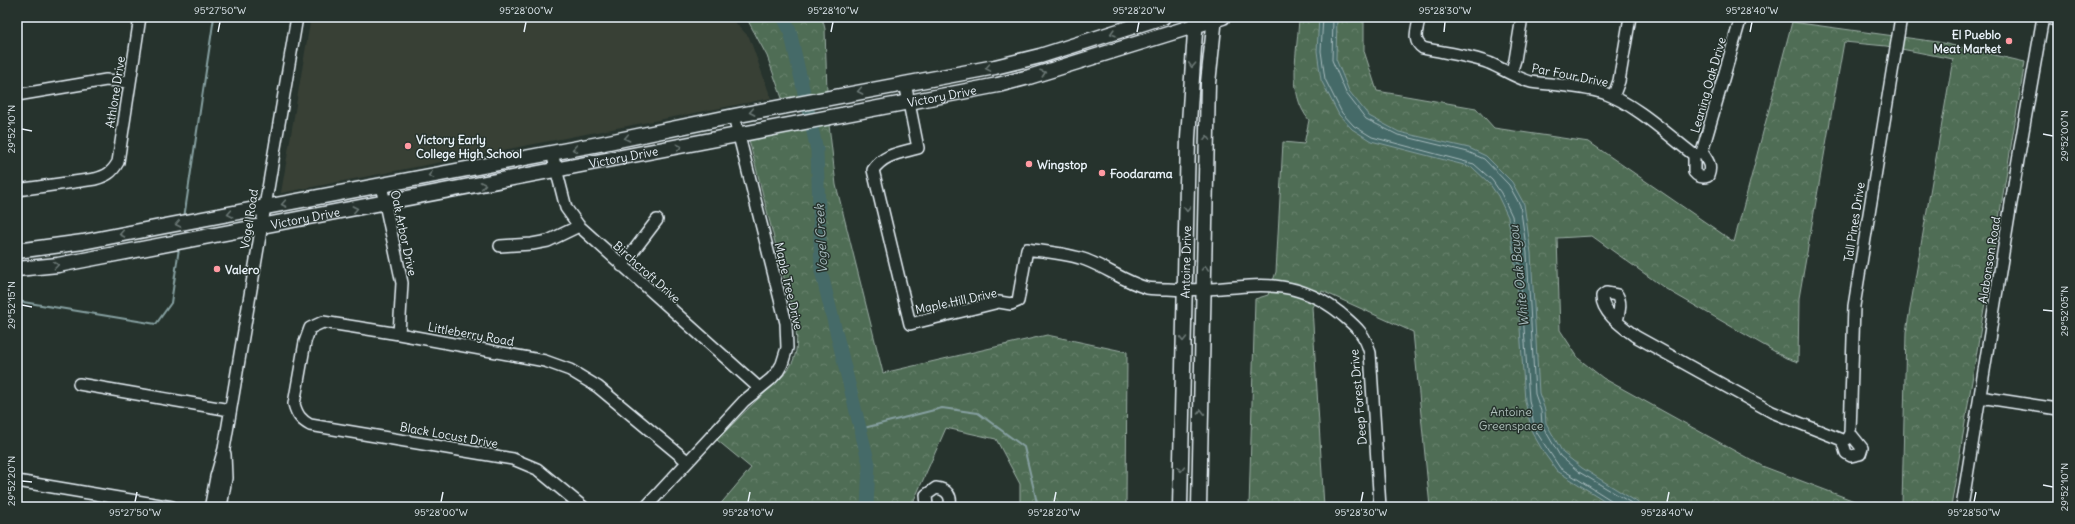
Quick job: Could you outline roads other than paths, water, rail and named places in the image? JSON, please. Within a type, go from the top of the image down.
[{"type":"main road","name":"Victory Drive","points":[[17,251],[84,242],[381,184],[552,153],[794,104],[994,67],[1080,43],[1163,17]]},
{"type":"main road","points":[[2050,17],[2058,18]]},
{"type":"main road","name":"Victory Drive","points":[[17,269],[58,266],[1008,83],[1088,59],[1195,22],[1217,18]]},
{"type":"main road","name":"Antoine Drive","points":[[1199,507],[1208,83],[1217,18]]},
{"type":"main road","name":"Antoine Drive","points":[[1180,507],[1188,138],[1195,22]]},
{"type":"main road","points":[[1080,43],[1088,59]]},
{"type":"main road","points":[[1188,184],[1206,182]]},
{"type":"main road","points":[[1181,441],[1200,442]]},
{"type":"street","name":"Athlone Drive","points":[[17,190],[94,179],[106,176],[114,170],[118,162],[140,17]]},
{"type":"street","name":"Vogel Road","points":[[212,507],[211,504],[216,477],[224,450],[297,17]]},
{"type":"street","points":[[1511,74],[1515,60],[1522,17]]},
{"type":"street","points":[[1613,97],[1619,81],[1630,17]]},
{"type":"street","name":"Leaning Oak Drive","points":[[1698,154],[1741,17]]},
{"type":"street","name":"Tall Pines Drive","points":[[1617,321],[1640,339],[1772,412],[1846,436],[1855,299],[1901,17]]},
{"type":"street","name":"Alabonson Road","points":[[1962,507],[2018,160],[2043,17]]},
{"type":"street","name":"Par Four Drive","points":[[1419,19],[1416,39],[1418,45],[1423,48],[1489,63],[1531,82],[1593,91],[1613,97],[1698,154]]},
{"type":"street","points":[[17,95],[106,80],[130,82]]},
{"type":"street","name":"Maple Hill Drive","points":[[905,83],[918,148],[891,155],[879,162],[874,170],[910,324],[998,302],[1011,304],[1018,301],[1027,249],[1065,254],[1086,260],[1148,288],[1185,291]]},
{"type":"street","name":"Maple Tree Drive","points":[[646,507],[744,400],[771,379],[782,364],[787,348],[788,337],[786,323],[734,116]]},
{"type":"street","name":"Birchcroft Drive","points":[[552,153],[566,208],[579,226],[759,388]]},
{"type":"street","name":"Oak Arbor Drive","points":[[381,184],[402,283],[399,334]]},
{"type":"street","points":[[622,266],[658,220]]},
{"type":"street","points":[[500,246],[532,244],[548,241],[579,226]]},
{"type":"street","name":"Deep Forest Drive","points":[[1185,291],[1255,285],[1287,288],[1310,294],[1326,302],[1348,320],[1366,339],[1370,353],[1380,507]]},
{"type":"street","name":"Littleberry Road","points":[[299,416],[294,404],[305,342],[310,328],[323,322],[545,360],[570,370],[604,391],[687,461]]},
{"type":"street","points":[[79,384],[230,410]]},
{"type":"street","points":[[1980,397],[2058,409]]},
{"type":"street","name":"Black Locust Drive","points":[[299,416],[301,420],[310,425],[513,459],[537,469],[583,507]]},
{"type":"street","name":"Vogel Road","points":[[221,507],[226,478],[224,450]]},
{"type":"street","points":[[17,481],[172,507]]},
{"type":"street","points":[[927,507],[926,495],[936,488],[945,490],[948,493],[953,506]]},
{"type":"water","name":"White Oak Bayou","points":[[1319,17],[1337,17],[1336,59],[1349,91],[1369,116],[1399,132],[1469,148],[1486,156],[1512,182],[1524,204],[1531,253],[1539,393],[1545,410],[1546,423],[1563,453],[1582,468],[1645,507],[1615,507],[1557,471],[1544,453],[1532,432],[1525,401],[1516,270],[1508,217],[1498,196],[1489,183],[1472,167],[1371,141],[1352,129],[1339,115],[1321,80],[1317,51]]},
{"type":"waterway","points":[[184,218],[214,17]]},
{"type":"waterway","name":"Vogel Creek","points":[[783,17],[790,31],[817,150],[821,271],[869,464],[867,507]]},
{"type":"waterway","points":[[17,301],[156,324],[171,303],[179,248]]},
{"type":"waterway","points":[[860,429],[942,408],[978,413],[1024,447],[1038,507]]},
{"type":"place","name":"El Pueblo Meat Market","points":[[2009,41]]},
{"type":"place","name":"Victory Early College High School","points":[[408,146]]},
{"type":"place","name":"Wingstop","points":[[1029,164]]},
{"type":"place","name":"Foodarama","points":[[1102,173]]},
{"type":"place","name":"Valero","points":[[217,269]]},
{"type":"park label","name":"Antoine Greenspace","points":[[1511,418]]}]
